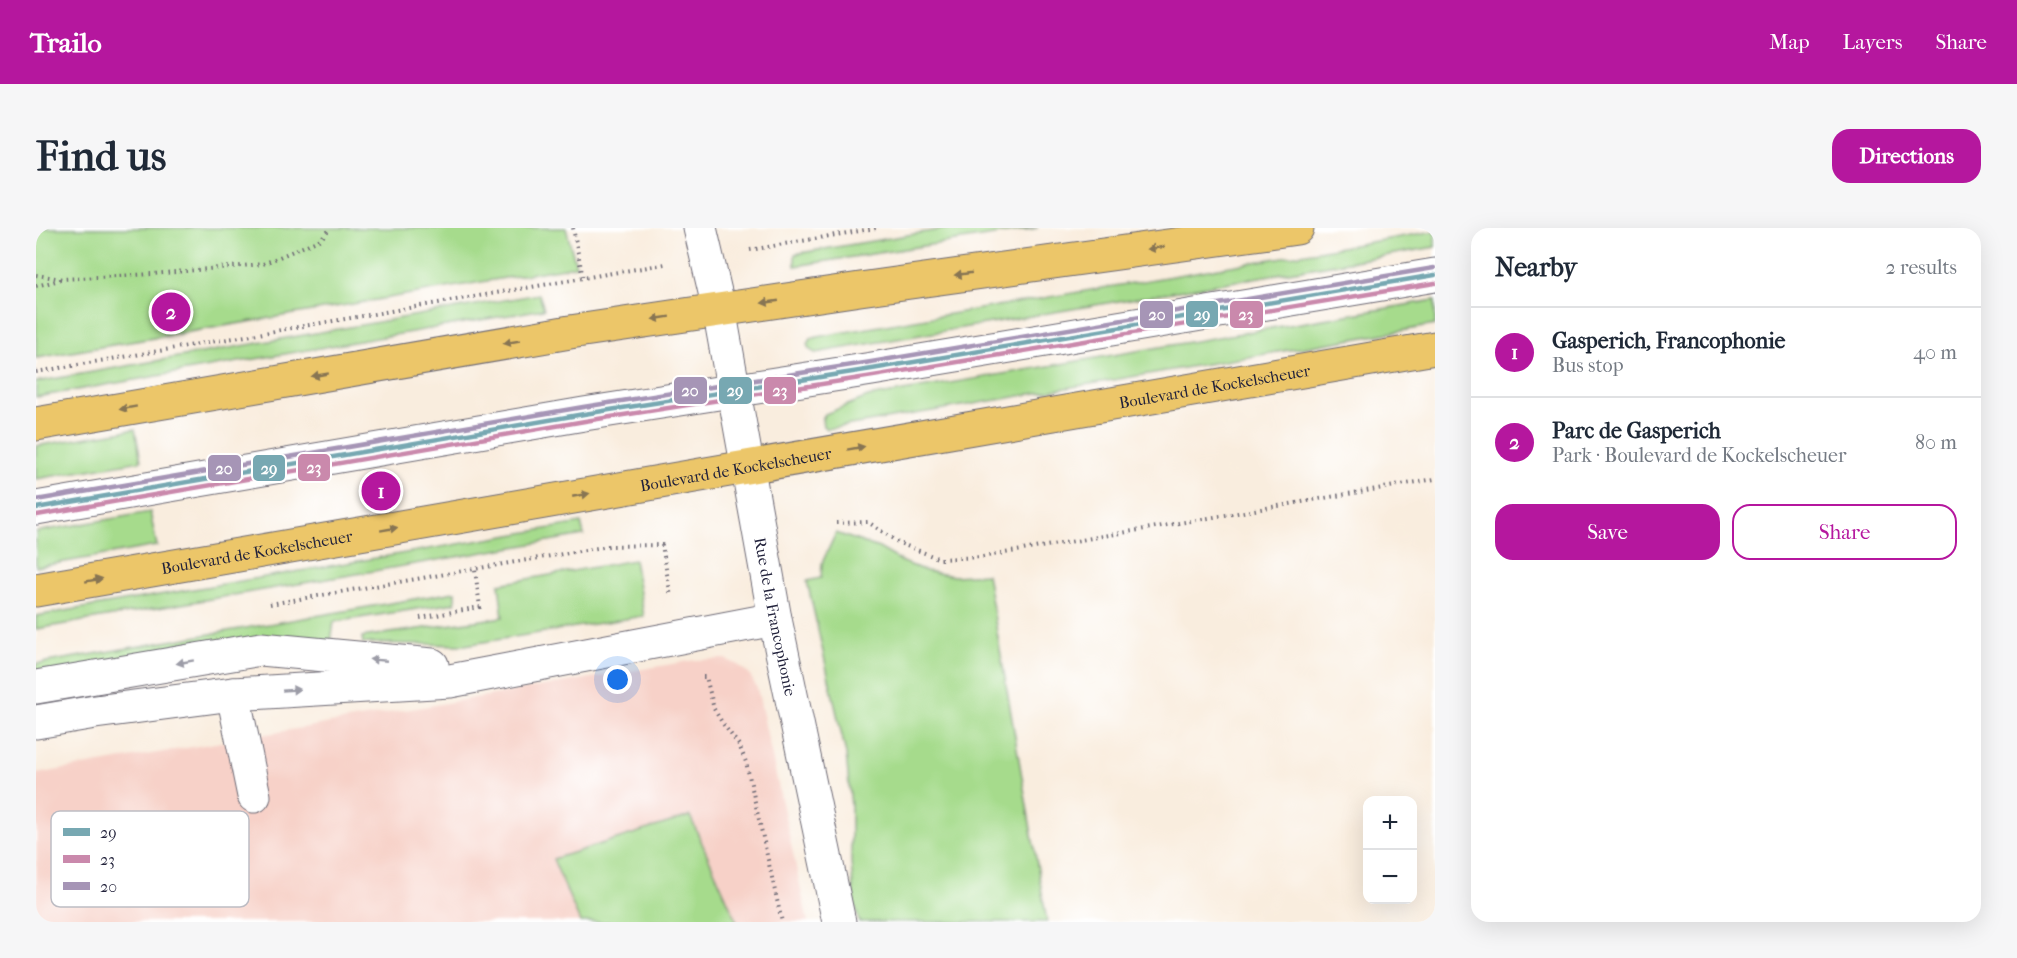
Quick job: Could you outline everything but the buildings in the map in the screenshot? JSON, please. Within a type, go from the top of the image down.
[{"type":"main road","points":[[36,424],[570,332],[1298,228]]},
{"type":"main road","name":"Boulevard de Kockelscheuer","points":[[36,590],[1435,348]]},
{"type":"street","name":"Rue de la Francophonie","points":[[700,228],[719,309],[775,619],[839,922]]},
{"type":"street","points":[[36,508],[584,414],[734,392],[1435,275]]},
{"type":"street","points":[[36,722],[233,694],[450,681],[775,619]]},
{"type":"street","points":[[36,687],[261,649],[499,671]]},
{"type":"street","points":[[233,694],[254,796]]},
{"type":"path","points":[[36,286],[63,279],[263,264],[321,238],[330,228]]},
{"type":"path","points":[[573,228],[583,278]]},
{"type":"path","points":[[36,275],[63,279]]},
{"type":"path","points":[[36,372],[560,282]]},
{"type":"path","points":[[837,523],[868,522],[899,543],[939,559],[982,557],[1435,479]]},
{"type":"path","points":[[267,605],[609,546],[662,545],[685,678],[706,677],[714,709],[740,745],[747,762],[782,922]]},
{"type":"shaded area","points":[[725,659],[738,665],[749,674],[757,688],[808,922],[36,922],[36,774],[695,660]]},
{"type":"green space","points":[[36,228],[566,228],[576,266],[36,358]]},
{"type":"green space","points":[[950,228],[1038,228],[795,266],[795,254]]},
{"type":"green space","points":[[1435,231],[1435,247],[815,353],[809,349],[807,344],[810,339],[822,336]]},
{"type":"green space","points":[[539,294],[544,309],[36,397],[36,382]]},
{"type":"green space","points":[[1435,300],[1435,325],[827,429],[823,426],[822,419],[825,414],[868,397]]},
{"type":"green space","points":[[135,429],[141,461],[36,479],[36,446]]},
{"type":"green space","points":[[150,512],[157,546],[36,567],[36,532]]},
{"type":"green space","points":[[581,523],[584,535],[36,629],[36,616]]},
{"type":"green space","points":[[836,533],[879,548],[903,562],[926,571],[954,576],[987,574],[1047,922],[859,922],[854,901],[851,806],[846,754],[807,581],[821,578],[822,563]]},
{"type":"green space","points":[[634,560],[644,616],[465,645],[363,643],[362,637],[503,617],[499,584]]},
{"type":"green space","points":[[455,592],[455,603],[334,622],[331,641],[36,675],[36,664]]},
{"type":"green space","points":[[690,816],[737,922],[580,922],[553,859]]},
{"type":"transit line","name":"20","points":[[36,500],[583,407],[871,362],[1434,268]]},
{"type":"transit line","name":"29","points":[[36,508],[584,414],[872,369],[1435,275]]},
{"type":"transit line","name":"23","points":[[37,515],[585,421],[1435,283]]},
{"type":"place","name":"Parc de Gasperich","points":[[171,312]]},
{"type":"place","name":"Gasperich, Francophonie","points":[[381,491]]}]
